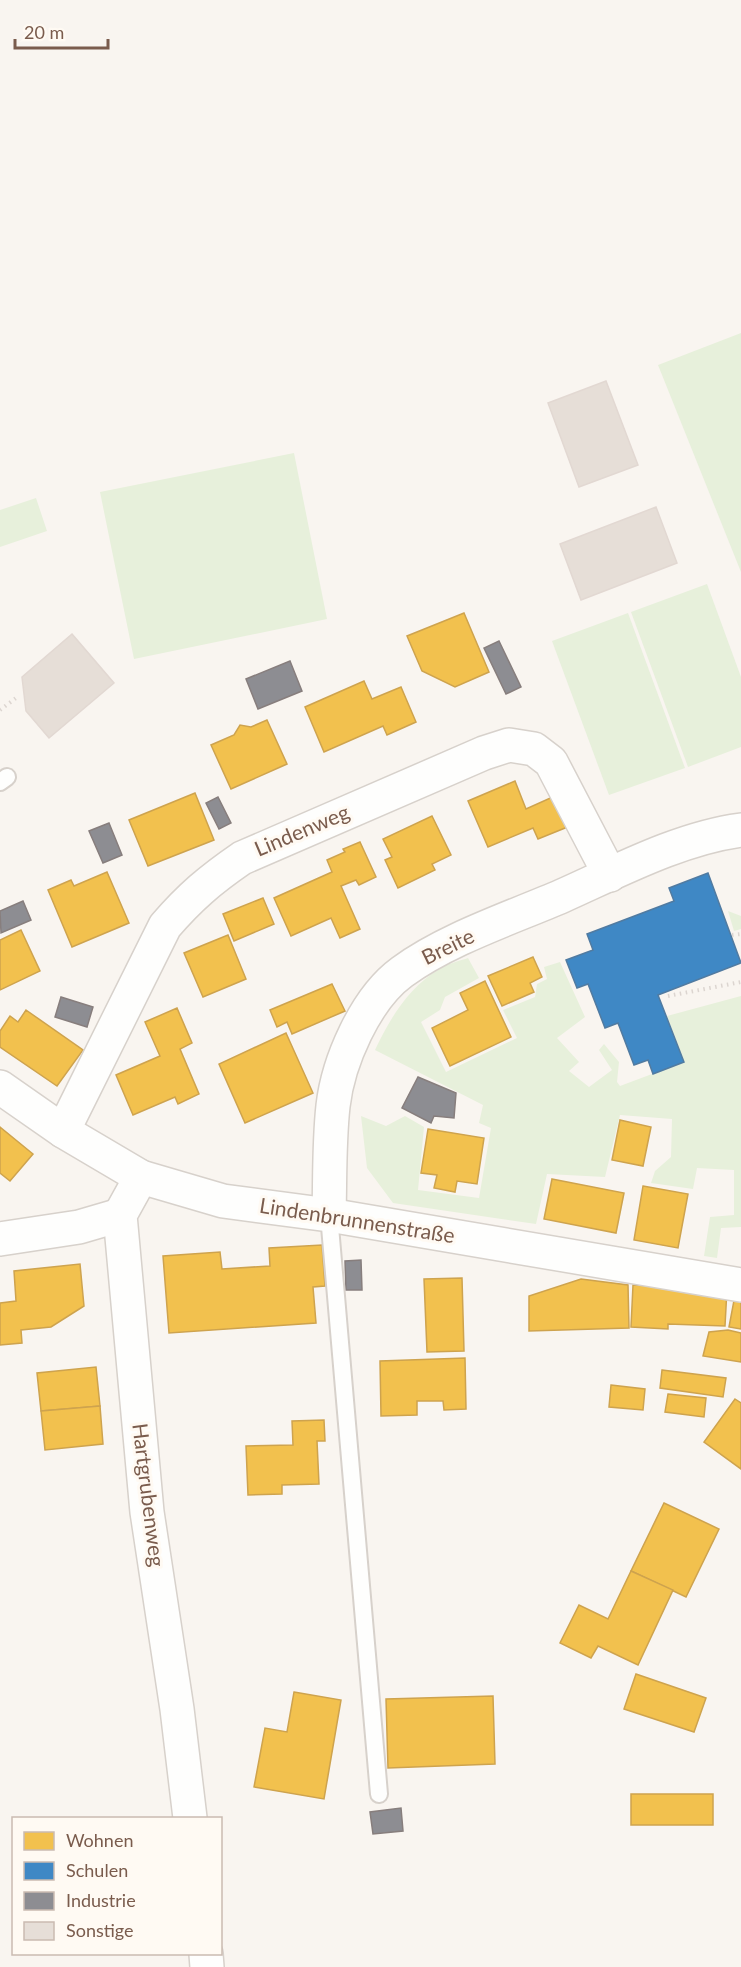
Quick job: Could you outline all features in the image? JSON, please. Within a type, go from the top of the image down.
[{"type":"street","name":"Lindenweg","points":[[63,1131],[165,926],[189,898],[215,876],[242,858],[484,753],[509,745],[534,749],[551,762],[610,875]]},
{"type":"street","name":"Breite","points":[[329,1215],[333,1106],[340,1069],[354,1034],[373,1003],[400,973],[435,951],[610,875],[678,847],[723,832],[741,830]]},
{"type":"street","name":"Lindenbrunnenstraße","points":[[0,1087],[63,1131],[141,1177],[223,1201],[329,1215],[741,1285]]},
{"type":"street","points":[[0,1239],[79,1227],[120,1215],[141,1177]]},
{"type":"street","name":"Hartgrubenweg","points":[[120,1215],[147,1512],[177,1709],[190,1817]]},
{"type":"lane","points":[[329,1215],[379,1794]]},
{"type":"path","points":[[0,710],[16,698]]},
{"type":"path","points":[[732,935],[741,934]]},
{"type":"path","points":[[668,996],[741,982]]},
{"type":"green space","points":[[741,333],[741,572],[658,365]]},
{"type":"green space","points":[[294,453],[327,619],[134,659],[100,492]]},
{"type":"green space","points":[[36,498],[47,531],[0,547],[0,510]]},
{"type":"green space","points":[[707,584],[741,677],[741,747],[688,767],[631,612]]},
{"type":"green space","points":[[628,613],[685,768],[609,795],[552,641]]},
{"type":"green space","points":[[728,911],[741,916],[741,929],[734,931]]},
{"type":"green space","points":[[468,958],[479,978],[445,997],[440,1010],[421,1022],[446,1072],[517,1038],[503,1010],[535,997],[537,984],[547,979],[544,967],[560,962],[585,1017],[557,1038],[579,1062],[569,1071],[589,1087],[612,1070],[599,1050],[604,1044],[619,1062],[617,1082],[620,1086],[684,1062],[667,1016],[741,996],[741,1227],[721,1228],[717,1258],[704,1256],[710,1217],[734,1215],[734,1170],[697,1168],[693,1189],[651,1183],[655,1171],[671,1157],[672,1119],[620,1115],[605,1177],[547,1174],[536,1224],[393,1203],[367,1168],[361,1116],[386,1126],[405,1116],[424,1127],[418,1190],[479,1198],[491,1128],[479,1123],[483,1105],[375,1050],[393,1016],[417,986],[441,968]]},
{"type":"building: Wohnen","points":[[464,613],[489,672],[455,687],[422,671],[407,636]]},
{"type":"building: Wohnen","points":[[364,681],[372,699],[401,687],[416,722],[387,735],[383,726],[324,752],[305,707]]},
{"type":"building: Wohnen","points":[[267,720],[287,764],[231,789],[211,745],[234,735],[240,725],[251,727]]},
{"type":"building: Wohnen","points":[[515,781],[526,809],[557,795],[570,826],[538,839],[533,828],[488,847],[468,801]]},
{"type":"building: Wohnen","points":[[195,793],[214,840],[148,866],[129,820]]},
{"type":"building: Wohnen","points":[[432,816],[451,855],[432,864],[435,870],[398,888],[385,860],[392,857],[383,839]]},
{"type":"building: Wohnen","points":[[360,842],[376,877],[359,885],[356,880],[341,886],[360,929],[340,938],[331,918],[291,936],[274,898],[332,872],[327,860],[345,852],[343,849]]},
{"type":"building: Wohnen","points":[[107,872],[129,923],[72,947],[48,890],[71,880],[74,886]]},
{"type":"building: Wohnen","points":[[263,898],[274,924],[234,941],[223,914]]},
{"type":"building: Wohnen","points":[[21,930],[40,971],[0,990],[0,940]]},
{"type":"building: Wohnen","points":[[228,935],[246,979],[203,997],[184,953]]},
{"type":"building: Wohnen","points":[[533,957],[542,977],[530,983],[534,992],[502,1006],[488,976]]},
{"type":"building: Wohnen","points":[[485,981],[511,1037],[450,1066],[432,1028],[468,1010],[460,993]]},
{"type":"building: Wohnen","points":[[332,984],[345,1011],[292,1034],[287,1022],[277,1027],[270,1010]]},
{"type":"building: Wohnen","points":[[177,1008],[192,1043],[180,1049],[199,1094],[178,1104],[175,1097],[133,1115],[116,1075],[160,1056],[145,1022]]},
{"type":"building: Wohnen","points":[[26,1010],[83,1050],[57,1086],[0,1047],[0,1031],[10,1016],[18,1022]]},
{"type":"building: Wohnen","points":[[286,1033],[313,1093],[245,1123],[219,1064]]},
{"type":"building: Wohnen","points":[[620,1120],[651,1127],[643,1166],[612,1160]]},
{"type":"building: Wohnen","points":[[0,1127],[33,1154],[10,1181],[0,1173]]},
{"type":"building: Wohnen","points":[[428,1129],[484,1138],[477,1184],[457,1181],[455,1192],[434,1188],[437,1175],[421,1173]]},
{"type":"building: Wohnen","points":[[552,1179],[624,1193],[616,1233],[544,1219]]},
{"type":"building: Wohnen","points":[[643,1186],[688,1194],[678,1248],[634,1240]]},
{"type":"building: Wohnen","points":[[322,1245],[325,1286],[313,1287],[316,1323],[169,1333],[163,1256],[220,1252],[222,1269],[270,1266],[269,1248]]},
{"type":"building: Wohnen","points":[[80,1264],[84,1306],[51,1327],[21,1330],[22,1343],[0,1345],[0,1303],[16,1301],[14,1271]]},
{"type":"building: Wohnen","points":[[462,1278],[464,1351],[427,1352],[424,1279]]},
{"type":"building: Wohnen","points":[[581,1279],[628,1285],[629,1328],[529,1331],[529,1296]]},
{"type":"building: Wohnen","points":[[633,1285],[727,1289],[725,1326],[668,1324],[668,1329],[631,1327]]},
{"type":"building: Wohnen","points":[[735,1295],[741,1296],[741,1329],[729,1327]]},
{"type":"building: Wohnen","points":[[728,1330],[741,1333],[741,1362],[703,1356],[709,1332]]},
{"type":"building: Wohnen","points":[[465,1358],[466,1409],[444,1410],[443,1401],[417,1401],[417,1415],[381,1416],[380,1361]]},
{"type":"building: Wohnen","points":[[96,1367],[100,1406],[41,1411],[37,1373]]},
{"type":"building: Wohnen","points":[[662,1370],[726,1378],[723,1397],[660,1388]]},
{"type":"building: Wohnen","points":[[611,1385],[645,1389],[643,1410],[609,1407]]},
{"type":"building: Wohnen","points":[[668,1394],[706,1398],[704,1417],[665,1412]]},
{"type":"building: Wohnen","points":[[735,1399],[741,1403],[741,1469],[704,1442]]},
{"type":"building: Wohnen","points":[[100,1406],[103,1444],[45,1450],[41,1411]]},
{"type":"building: Wohnen","points":[[324,1420],[325,1441],[317,1441],[319,1484],[282,1485],[282,1494],[248,1495],[246,1446],[293,1445],[292,1421]]},
{"type":"building: Wohnen","points":[[664,1503],[719,1529],[686,1597],[631,1571]]},
{"type":"building: Wohnen","points":[[631,1571],[673,1590],[638,1665],[598,1646],[591,1658],[560,1643],[579,1605],[608,1619]]},
{"type":"building: Wohnen","points":[[636,1674],[706,1698],[694,1732],[624,1709]]},
{"type":"building: Wohnen","points":[[294,1692],[341,1700],[324,1799],[254,1787],[265,1728],[287,1732]]},
{"type":"building: Wohnen","points":[[493,1696],[495,1764],[388,1768],[386,1699]]},
{"type":"building: Wohnen","points":[[631,1794],[713,1794],[713,1825],[631,1825]]},
{"type":"building: Schulen","points":[[708,873],[741,963],[658,995],[684,1062],[653,1074],[648,1060],[634,1065],[618,1023],[605,1028],[588,984],[577,988],[566,960],[593,950],[587,934],[674,901],[669,888]]},
{"type":"building: Industrie","points":[[499,641],[521,687],[506,694],[484,648]]},
{"type":"building: Industrie","points":[[290,661],[302,691],[258,709],[246,679]]},
{"type":"building: Industrie","points":[[218,797],[231,823],[219,829],[206,803]]},
{"type":"building: Industrie","points":[[109,823],[122,855],[103,863],[89,831]]},
{"type":"building: Industrie","points":[[23,901],[31,920],[1,933],[0,911]]},
{"type":"building: Industrie","points":[[61,997],[93,1007],[87,1027],[55,1017]]},
{"type":"building: Industrie","points":[[418,1077],[456,1093],[454,1118],[434,1116],[431,1123],[402,1108]]},
{"type":"building: Industrie","points":[[361,1260],[362,1290],[346,1290],[345,1261]]},
{"type":"building: Industrie","points":[[401,1808],[403,1831],[373,1834],[370,1812]]},
{"type":"building: Sonstige","points":[[606,381],[638,465],[579,487],[548,403]]},
{"type":"building: Sonstige","points":[[656,507],[677,563],[581,600],[560,544]]},
{"type":"building: Sonstige","points":[[72,634],[114,683],[49,738],[26,711],[22,677]]}]
